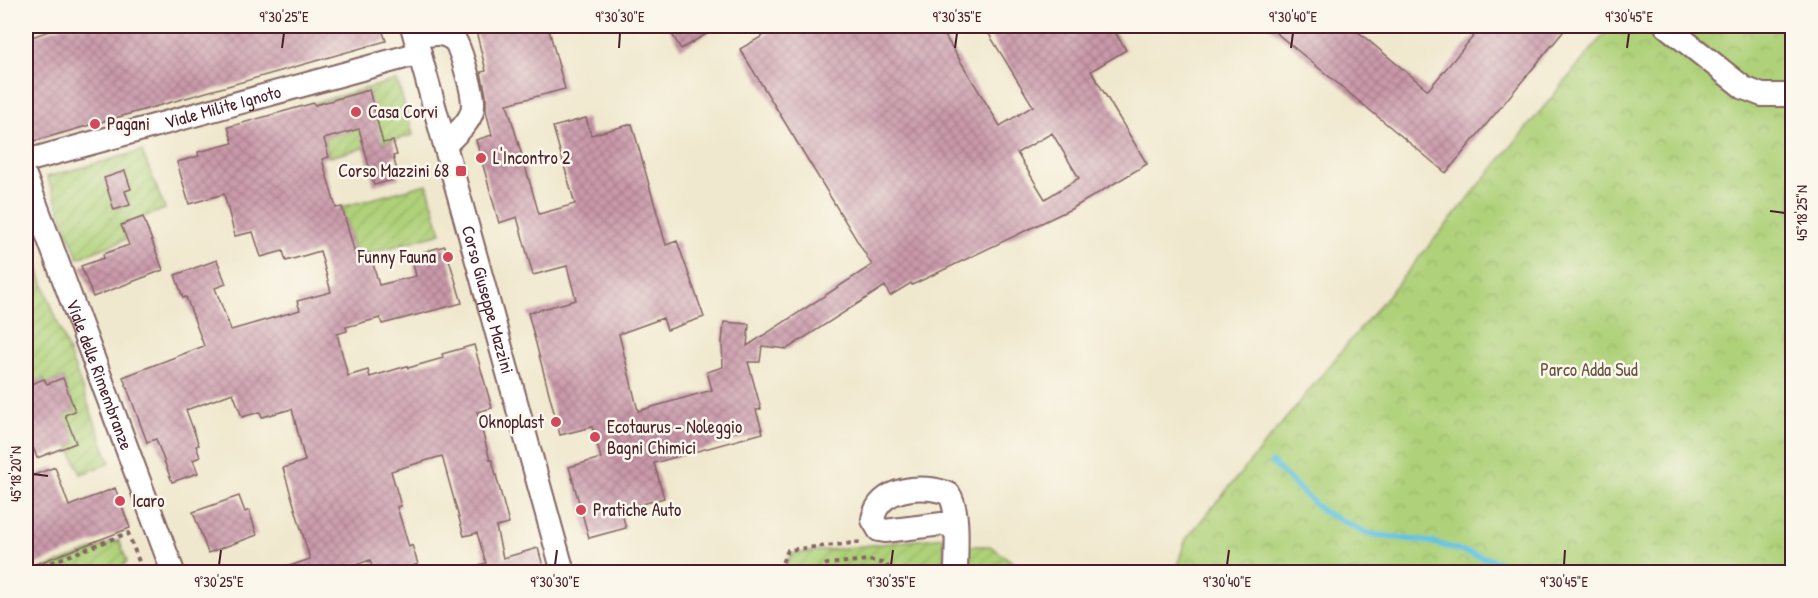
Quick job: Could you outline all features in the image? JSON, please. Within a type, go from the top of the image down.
[{"type":"street","points":[[1665,26],[1744,88],[1762,95],[1792,95]]},
{"type":"street","name":"Viale Milite Ignoto","points":[[26,161],[436,33],[451,37],[456,42],[473,96],[473,114],[466,125],[445,145]]},
{"type":"street","name":"Corso Giuseppe Mazzini","points":[[416,38],[563,573]]},
{"type":"street","name":"Viale delle Rimembranze","points":[[26,178],[173,573]]},
{"type":"street","points":[[955,531],[956,573]]},
{"type":"path","points":[[26,572],[128,533],[143,573]]},
{"type":"path","points":[[768,573],[781,565],[788,550],[873,540]]},
{"type":"path","points":[[820,573],[822,567],[827,564],[868,560],[886,564],[891,573]]},
{"type":"green space","name":"Parco Adda Sud","points":[[1611,26],[1792,26],[1792,572],[1175,572],[1186,539]]},
{"type":"green space","points":[[397,80],[413,135],[329,157],[314,103]]},
{"type":"green space","points":[[142,151],[165,209],[122,225],[127,239],[78,258],[47,177]]},
{"type":"green space","points":[[427,184],[441,233],[356,257],[342,207]]},
{"type":"green space","points":[[30,248],[110,463],[81,474],[69,446],[76,443],[65,415],[75,411],[63,378],[47,384],[44,379],[26,386],[26,249]]},
{"type":"green space","points":[[944,537],[944,572],[778,572],[785,567],[791,554]]},
{"type":"green space","points":[[119,540],[127,561],[123,566],[126,572],[34,572]]},
{"type":"green space","points":[[969,546],[990,546],[1027,572],[969,572]]},
{"type":"building","points":[[63,26],[150,26],[152,32],[175,26],[381,26],[386,41],[34,141],[26,118],[26,39]]},
{"type":"building","points":[[548,26],[565,89],[507,104],[539,214],[575,204],[553,127],[586,118],[591,135],[632,124],[666,245],[677,241],[704,317],[667,330],[663,318],[619,334],[638,411],[712,390],[707,372],[723,367],[724,322],[749,324],[747,346],[872,265],[740,49],[780,26],[939,26],[1000,126],[1033,106],[984,26],[1111,26],[1126,50],[1091,71],[1147,164],[1073,208],[912,285],[911,283],[890,296],[885,286],[787,349],[762,346],[760,362],[748,362],[761,409],[756,410],[763,433],[654,463],[664,498],[621,510],[626,528],[589,538],[569,467],[601,458],[592,427],[560,435],[528,313],[576,300],[567,266],[533,275],[517,217],[499,223],[476,140],[492,135],[481,72],[486,71],[475,27]],"holes":[[[1052,133],[1079,178],[1045,199],[1017,153]]]},
{"type":"building","points":[[667,26],[720,26],[681,49]]},
{"type":"building","points":[[1268,26],[1351,26],[1428,90],[1482,26],[1568,26],[1446,173]]},
{"type":"building","points":[[369,90],[383,143],[393,141],[397,155],[393,156],[399,178],[374,185],[359,129],[324,139],[329,157],[322,159],[336,208],[342,207],[356,257],[370,253],[379,285],[416,276],[411,255],[445,246],[462,303],[382,324],[380,318],[346,327],[347,331],[337,334],[348,376],[368,370],[370,377],[407,366],[408,368],[443,358],[442,354],[474,345],[492,408],[477,412],[509,524],[496,527],[503,558],[538,548],[545,573],[469,573],[469,568],[486,563],[477,533],[464,536],[442,456],[391,471],[401,506],[397,507],[409,547],[412,545],[418,564],[413,566],[415,573],[374,573],[370,560],[333,573],[279,573],[278,570],[310,559],[283,468],[305,461],[292,409],[262,417],[260,412],[242,417],[233,393],[186,410],[199,445],[196,446],[200,457],[193,460],[198,473],[172,482],[156,439],[147,442],[123,377],[204,346],[186,297],[183,298],[175,275],[217,260],[226,284],[215,288],[231,330],[300,310],[297,301],[331,292],[320,251],[286,261],[283,251],[261,257],[253,232],[235,236],[224,194],[189,204],[177,162],[199,156],[198,152],[233,143],[228,127]]},
{"type":"building","points":[[125,171],[131,189],[125,191],[130,205],[114,210],[104,178]]},
{"type":"building","points":[[143,217],[163,270],[93,297],[81,266],[104,258],[103,254],[129,245],[121,225]]},
{"type":"building","points":[[63,378],[75,411],[65,415],[76,443],[37,458],[26,428],[26,386],[44,379],[47,384]]},
{"type":"building","points":[[55,467],[69,506],[115,488],[130,528],[26,568],[26,478]]},
{"type":"building","points":[[239,496],[245,512],[249,510],[257,535],[208,553],[193,512]]},
{"type":"waterway","points":[[1272,463],[1322,511],[1369,534],[1431,542],[1496,561],[1515,572]]},
{"type":"place","name":"Casa Corvi","points":[[356,112]]},
{"type":"place","name":"Pagani","points":[[95,124]]},
{"type":"place","name":"L'Incontro 2","points":[[481,158]]},
{"type":"place","name":"Corso Mazzini 68","points":[[461,171]]},
{"type":"place","name":"Funny Fauna","points":[[448,257]]},
{"type":"place","name":"Oknoplast","points":[[556,422]]},
{"type":"place","name":"Ecotaurus - Noleggio Bagni Chimici","points":[[595,437]]},
{"type":"place","name":"Icaro","points":[[120,501]]},
{"type":"place","name":"Pratiche Auto","points":[[581,510]]}]
